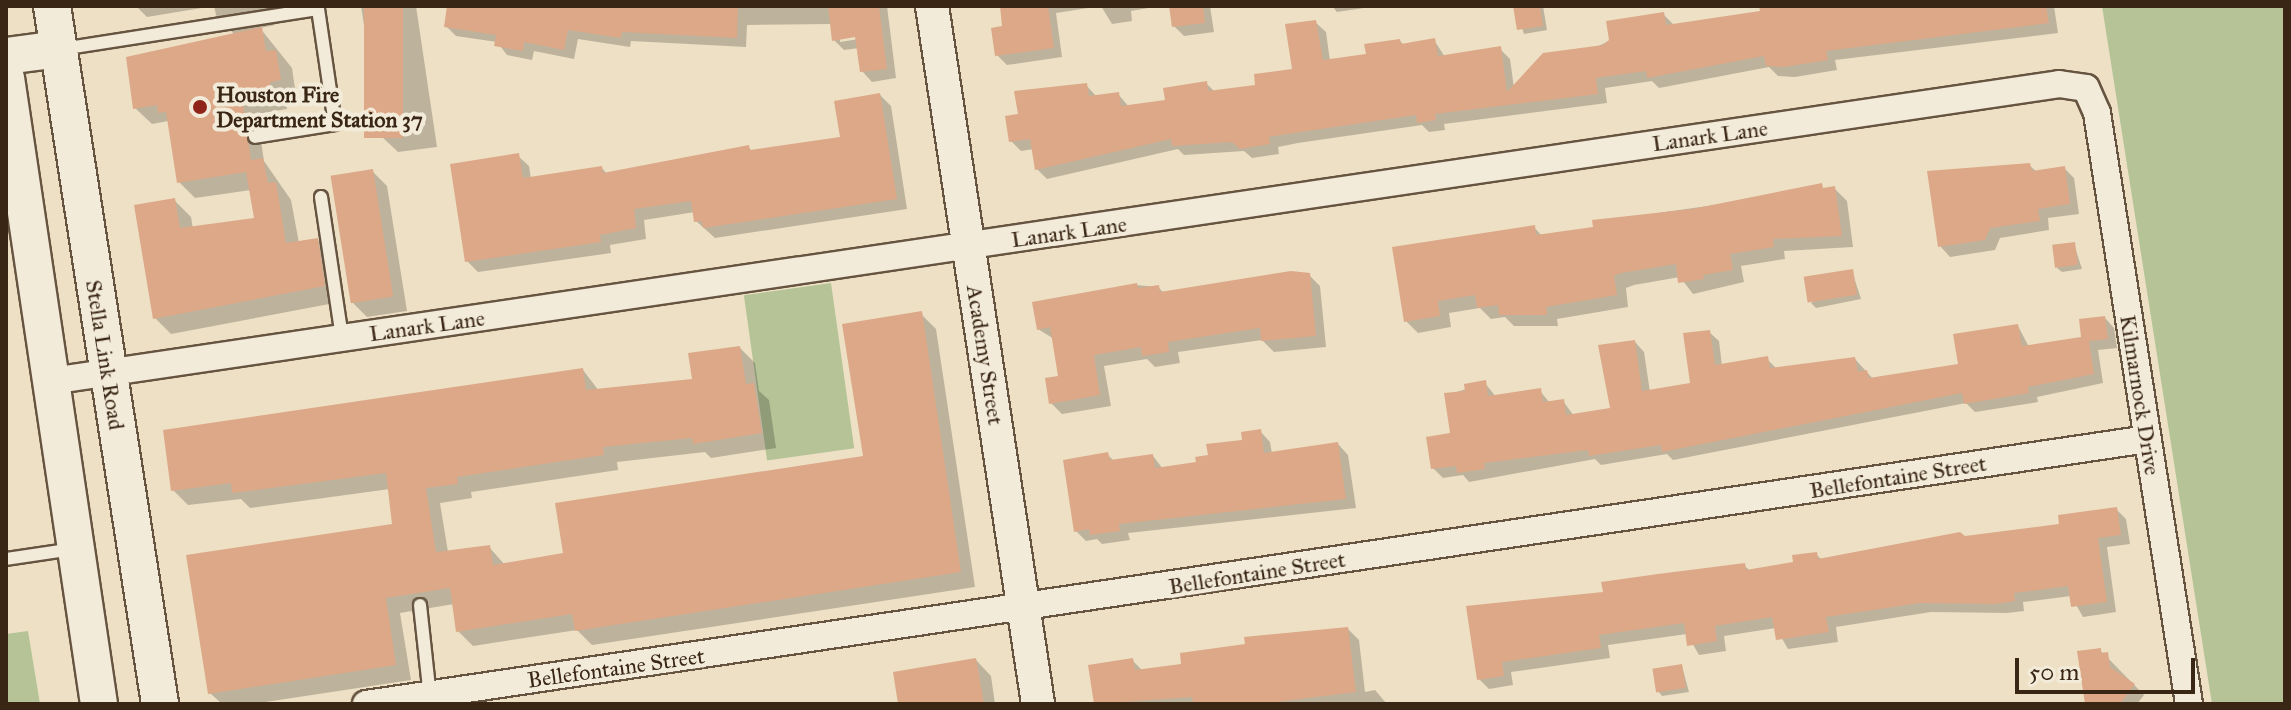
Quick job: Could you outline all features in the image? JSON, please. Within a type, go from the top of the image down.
[{"type":"main road","name":"Stella Link Road","points":[[52,6],[160,704]]},
{"type":"main road","points":[[6,56],[59,49]]},
{"type":"main road","points":[[6,78],[99,704]]},
{"type":"main road","points":[[18,159],[74,151]]},
{"type":"main road","points":[[27,221],[83,213]]},
{"type":"street","name":"Academy Street","points":[[932,6],[1038,704]]},
{"type":"street","name":"Lanark Lane","points":[[51,381],[2059,84],[2086,88]]},
{"type":"street","name":"Kilmarnock Drive","points":[[2086,88],[2097,113],[2189,704]]},
{"type":"street","name":"Bellefontaine Street","points":[[366,704],[431,699],[2147,439]]},
{"type":"lane","points":[[59,49],[318,9],[335,124],[255,137]]},
{"type":"lane","points":[[321,197],[342,338]]},
{"type":"lane","points":[[6,559],[76,548]]},
{"type":"lane","points":[[420,605],[431,699]]},
{"type":"green space","points":[[2102,6],[2285,6],[2285,704],[2212,704]]},
{"type":"green space","points":[[831,283],[854,448],[767,461],[744,295]]},
{"type":"green space","points":[[28,631],[40,704],[6,704],[6,634]]},
{"type":"building","points":[[364,6],[403,6],[403,138],[364,138]]},
{"type":"building","points":[[447,6],[738,6],[737,38],[622,32],[621,38],[568,30],[564,50],[524,42],[523,51],[494,46],[496,35],[444,27]]},
{"type":"building","points":[[828,6],[879,6],[887,69],[860,72],[855,37],[832,41]]},
{"type":"building","points":[[1000,6],[1048,6],[1054,48],[995,56],[991,28],[1002,26]]},
{"type":"building","points":[[1169,6],[1203,6],[1205,23],[1172,27]]},
{"type":"building","points":[[1513,6],[1540,6],[1543,26],[1517,30]]},
{"type":"building","points":[[1759,6],[2046,6],[2049,23],[1826,51],[1828,60],[1784,67],[1766,66],[1764,56],[1647,78],[1646,71],[1596,78],[1598,94],[1435,114],[1436,120],[1417,123],[1416,115],[1287,134],[1269,137],[1270,144],[1240,149],[1232,142],[1172,146],[1171,139],[1035,170],[1030,139],[1009,142],[1005,116],[1018,114],[1014,91],[1087,83],[1089,96],[1119,92],[1121,106],[1165,100],[1163,88],[1207,81],[1208,91],[1255,85],[1254,74],[1292,69],[1285,24],[1316,20],[1323,60],[1366,54],[1364,44],[1400,39],[1401,44],[1435,38],[1438,56],[1501,46],[1507,92],[1543,53],[1603,45],[1609,40],[1606,21],[1664,12],[1666,25],[1760,11]]},
{"type":"building","points":[[262,27],[266,51],[276,50],[281,80],[270,82],[272,94],[242,98],[251,160],[263,158],[268,183],[276,182],[286,243],[318,238],[325,286],[153,319],[134,205],[175,198],[180,228],[254,218],[246,172],[177,183],[166,112],[158,113],[157,105],[133,109],[126,57]]},
{"type":"building","points":[[880,93],[897,199],[703,228],[702,221],[694,222],[691,201],[634,209],[636,228],[600,235],[601,242],[465,262],[450,164],[519,153],[523,178],[602,166],[603,173],[749,145],[750,150],[840,137],[834,101]]},
{"type":"building","points":[[2030,163],[2032,171],[2065,166],[2070,204],[2038,209],[2040,221],[1990,228],[1985,240],[1938,247],[1927,171]]},
{"type":"building","points":[[373,169],[393,296],[351,303],[331,176]]},
{"type":"building","points":[[1822,183],[1823,188],[1835,186],[1842,236],[1773,239],[1774,247],[1730,254],[1733,270],[1703,275],[1704,279],[1678,283],[1676,264],[1621,273],[1614,276],[1617,295],[1546,307],[1547,315],[1499,315],[1498,305],[1477,308],[1475,295],[1438,301],[1440,316],[1404,322],[1392,247],[1535,225],[1536,235],[1593,227],[1592,220],[1692,209]]},
{"type":"building","points":[[2075,242],[2078,265],[2055,268],[2052,245]]},
{"type":"building","points":[[1853,269],[1857,295],[1808,303],[1804,277]]},
{"type":"building","points":[[1291,271],[1310,273],[1316,336],[1261,341],[1260,328],[1168,342],[1169,352],[1142,356],[1141,347],[1094,355],[1100,395],[1049,404],[1045,378],[1058,376],[1050,327],[1037,330],[1032,302],[1137,283],[1138,288],[1159,285],[1160,292]]},
{"type":"building","points":[[922,311],[961,572],[575,631],[572,614],[456,632],[450,588],[386,598],[396,665],[208,694],[186,555],[392,524],[386,473],[232,493],[231,483],[171,491],[163,430],[583,368],[586,390],[692,379],[688,353],[740,346],[746,384],[754,383],[762,433],[693,444],[692,438],[603,447],[604,455],[457,477],[458,484],[426,488],[436,552],[490,545],[493,565],[563,553],[555,503],[863,456],[842,324]]},
{"type":"building","points":[[2105,316],[2108,339],[2089,341],[2094,374],[2028,387],[2029,393],[1964,404],[1962,393],[1662,452],[1661,445],[1589,456],[1588,450],[1484,463],[1485,469],[1457,473],[1456,466],[1431,469],[1426,437],[1450,433],[1444,393],[1465,391],[1464,384],[1486,380],[1488,396],[1541,388],[1543,402],[1564,399],[1566,415],[1610,408],[1598,345],[1635,340],[1642,391],[1690,383],[1683,333],[1710,330],[1715,365],[1768,356],[1770,368],[1855,357],[1858,372],[1867,370],[1869,378],[1958,364],[1953,334],[2018,324],[2022,346],[2081,337],[2079,319]]},
{"type":"building","points":[[1261,429],[1264,453],[1338,442],[1346,499],[1119,524],[1120,531],[1090,535],[1089,529],[1074,532],[1063,460],[1108,452],[1110,460],[1153,454],[1155,468],[1196,462],[1195,457],[1208,455],[1206,444],[1242,440],[1241,432]]},
{"type":"building","points":[[2117,507],[2121,535],[2098,538],[2107,602],[2071,607],[2068,586],[2014,593],[2015,601],[1996,604],[1920,603],[1826,617],[1829,632],[1776,640],[1772,617],[1715,626],[1717,641],[1687,646],[1684,623],[1599,635],[1601,648],[1502,662],[1504,676],[1477,680],[1466,606],[1603,592],[1601,582],[1658,574],[1745,563],[1746,570],[1793,562],[1792,555],[1817,552],[1818,559],[1960,532],[1965,536],[2059,524],[2058,515]]},
{"type":"building","points":[[1348,627],[1356,692],[1260,704],[1193,704],[1192,697],[1094,704],[1088,665],[1133,658],[1135,670],[1181,664],[1180,653],[1245,644],[1244,637]]},
{"type":"building","points":[[2101,648],[2101,653],[2108,652],[2110,667],[2135,684],[2120,704],[2085,704],[2077,651]]},
{"type":"building","points":[[976,658],[984,704],[898,704],[893,672]]},
{"type":"building","points":[[1682,664],[1686,688],[1656,692],[1652,669]]},
{"type":"place","name":"Houston Fire Department Station 37","points":[[200,107]]}]
